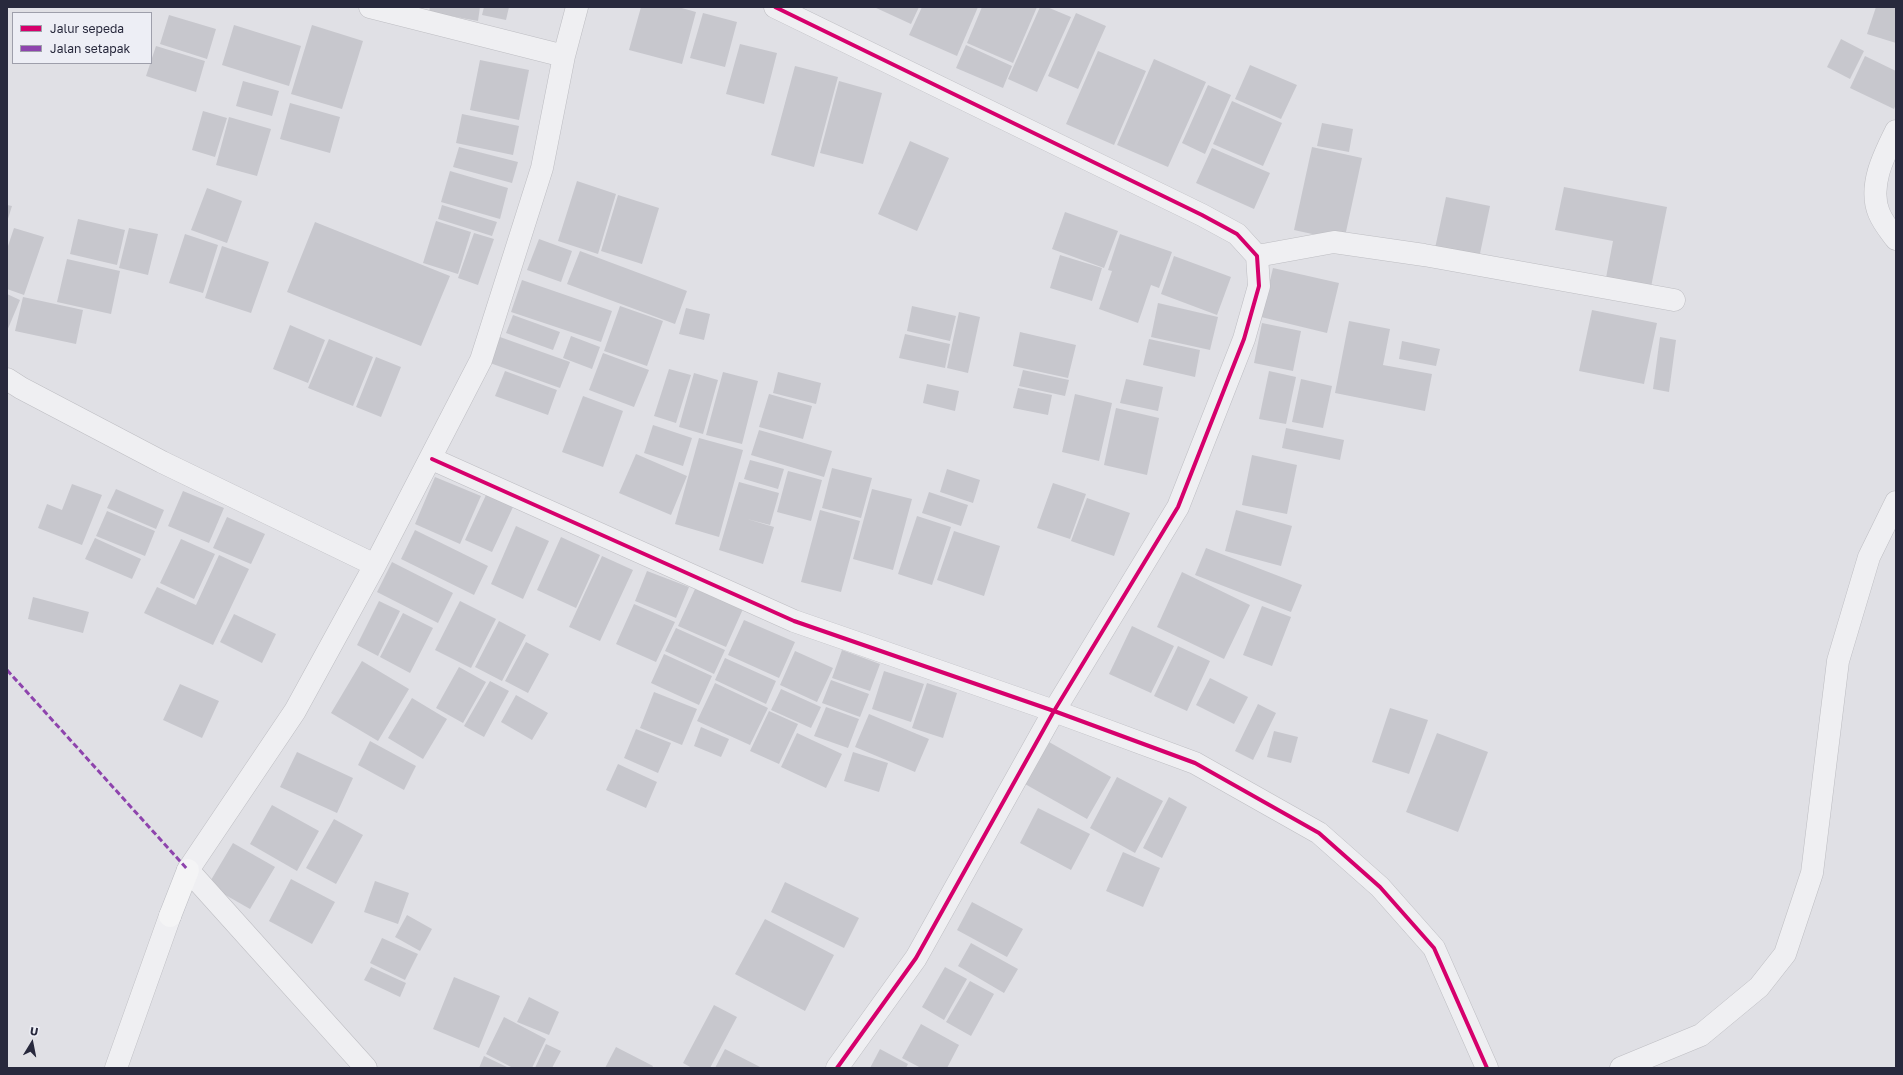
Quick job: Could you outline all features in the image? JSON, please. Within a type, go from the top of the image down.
[{"type":"main road","points":[[170,916],[188,870]]},
{"type":"street","points":[[370,7],[564,56]]},
{"type":"street","points":[[366,1068],[188,870],[296,711],[432,459],[481,360],[542,168],[564,56],[577,7]]},
{"type":"street","points":[[775,7],[1202,215],[1237,234],[1257,256],[1259,286],[1244,339],[1178,507],[1054,711],[916,958],[837,1068]]},
{"type":"street","points":[[1896,131],[1882,158],[1876,181],[1879,212],[1896,239]]},
{"type":"street","points":[[1257,256],[1334,242],[1424,255],[1674,300]]},
{"type":"street","points":[[7,379],[20,388],[162,462],[376,565]]},
{"type":"street","points":[[432,459],[794,621],[1054,711],[1195,764],[1319,833],[1380,887],[1434,948],[1487,1068]]},
{"type":"street","points":[[1621,1068],[1701,1035],[1759,987],[1785,954],[1812,873],[1838,661],[1854,602],[1869,557],[1896,502]]},
{"type":"street","points":[[116,1068],[170,916]]},
{"type":"building","points":[[430,7],[480,7],[478,21],[429,12]]},
{"type":"building","points":[[484,7],[509,7],[506,20],[482,15]]},
{"type":"building","points":[[641,7],[678,7],[696,12],[682,64],[629,50]]},
{"type":"building","points":[[874,7],[919,7],[911,24]]},
{"type":"building","points":[[922,7],[978,7],[957,56],[909,35]]},
{"type":"building","points":[[982,7],[1037,7],[1013,63],[967,43]]},
{"type":"building","points":[[1040,7],[1047,7],[1071,17],[1037,92],[1008,79]]},
{"type":"building","points":[[1876,7],[1896,7],[1896,43],[1867,34]]},
{"type":"building","points":[[703,13],[737,22],[725,67],[690,58]]},
{"type":"building","points":[[1076,13],[1106,26],[1078,89],[1048,76]]},
{"type":"building","points":[[169,15],[216,29],[207,59],[160,44]]},
{"type":"building","points":[[234,25],[301,46],[289,86],[222,65]]},
{"type":"building","points":[[312,25],[363,41],[342,109],[291,94]]},
{"type":"building","points":[[1841,39],[1864,51],[1850,79],[1827,67]]},
{"type":"building","points":[[740,44],[777,53],[764,104],[726,94]]},
{"type":"building","points":[[966,45],[1012,66],[1003,88],[956,68]]},
{"type":"building","points":[[156,46],[205,61],[196,92],[146,76],[150,64],[152,64],[152,58]]},
{"type":"building","points":[[1098,51],[1146,71],[1114,145],[1066,124]]},
{"type":"building","points":[[1865,56],[1896,71],[1896,104],[1894,109],[1850,88]]},
{"type":"building","points":[[1154,59],[1206,82],[1168,167],[1117,145]]},
{"type":"building","points":[[480,60],[529,70],[519,120],[470,110]]},
{"type":"building","points":[[1250,65],[1297,85],[1281,119],[1235,99]]},
{"type":"building","points":[[795,66],[838,77],[814,167],[771,155]]},
{"type":"building","points":[[243,81],[279,91],[272,116],[236,106]]},
{"type":"building","points":[[839,81],[882,93],[863,164],[820,153]]},
{"type":"building","points":[[1208,85],[1231,95],[1205,154],[1182,143]]},
{"type":"building","points":[[1232,101],[1282,123],[1263,166],[1213,144]]},
{"type":"building","points":[[290,103],[340,117],[330,153],[280,139]]},
{"type":"building","points":[[203,111],[227,118],[215,157],[192,150]]},
{"type":"building","points":[[462,114],[519,126],[513,155],[456,143]]},
{"type":"building","points":[[229,117],[271,129],[257,176],[216,165]]},
{"type":"building","points":[[1322,123],[1353,129],[1349,152],[1317,146]]},
{"type":"building","points":[[910,141],[949,158],[917,231],[878,214]]},
{"type":"building","points":[[459,147],[518,162],[512,183],[453,167]]},
{"type":"building","points":[[1312,147],[1362,158],[1344,241],[1294,230]]},
{"type":"building","points":[[1212,148],[1270,173],[1254,209],[1196,183]]},
{"type":"building","points":[[450,171],[508,188],[500,219],[441,202]]},
{"type":"building","points":[[577,181],[616,194],[598,254],[558,241]]},
{"type":"building","points":[[1564,187],[1667,207],[1650,292],[1605,283],[1613,241],[1555,230]]},
{"type":"building","points":[[207,188],[242,201],[227,243],[191,230]]},
{"type":"building","points":[[618,195],[659,208],[642,264],[601,251]]},
{"type":"building","points":[[1446,197],[1490,206],[1478,263],[1434,253]]},
{"type":"building","points":[[7,205],[12,206],[7,222]]},
{"type":"building","points":[[442,205],[497,222],[492,236],[438,219]]},
{"type":"building","points":[[1065,212],[1118,231],[1104,268],[1052,249]]},
{"type":"building","points":[[78,219],[125,230],[117,265],[70,254]]},
{"type":"building","points":[[436,221],[471,232],[458,274],[423,263]]},
{"type":"building","points":[[315,222],[450,276],[421,346],[287,292]]},
{"type":"building","points":[[14,228],[44,237],[24,295],[7,289],[7,249]]},
{"type":"building","points":[[129,228],[158,234],[148,275],[119,268]]},
{"type":"building","points":[[474,233],[494,239],[478,285],[458,278]]},
{"type":"building","points":[[185,234],[218,245],[203,293],[169,283]]},
{"type":"building","points":[[1120,234],[1172,252],[1159,288],[1151,285],[1138,323],[1099,309],[1112,271],[1108,270]]},
{"type":"building","points":[[539,239],[572,251],[561,282],[527,270]]},
{"type":"building","points":[[222,246],[269,262],[251,313],[205,298]]},
{"type":"building","points":[[580,251],[687,291],[675,324],[567,284]]},
{"type":"building","points":[[1060,255],[1102,268],[1092,301],[1050,288]]},
{"type":"building","points":[[1174,256],[1231,277],[1217,315],[1161,294]]},
{"type":"building","points":[[67,259],[120,271],[111,314],[57,302]]},
{"type":"building","points":[[1273,268],[1339,283],[1327,333],[1261,317]]},
{"type":"building","points":[[522,280],[612,311],[601,342],[511,312]]},
{"type":"building","points":[[7,294],[20,300],[7,331]]},
{"type":"building","points":[[23,297],[83,310],[76,344],[15,331]]},
{"type":"building","points":[[1158,303],[1218,317],[1210,350],[1151,337]]},
{"type":"building","points":[[620,306],[663,321],[647,366],[604,351]]},
{"type":"building","points":[[912,306],[956,316],[950,341],[907,331]]},
{"type":"building","points":[[686,308],[710,314],[704,340],[679,334]]},
{"type":"building","points":[[1592,310],[1657,323],[1644,384],[1579,371]]},
{"type":"building","points":[[959,312],[980,317],[968,373],[947,368]]},
{"type":"building","points":[[513,315],[560,332],[553,350],[506,333]]},
{"type":"building","points":[[1349,321],[1390,329],[1383,365],[1432,374],[1425,411],[1335,393]]},
{"type":"building","points":[[1262,323],[1301,331],[1293,371],[1254,363]]},
{"type":"building","points":[[290,325],[325,340],[308,383],[273,369]]},
{"type":"building","points":[[1020,332],[1076,345],[1068,378],[1013,366]]},
{"type":"building","points":[[905,334],[950,344],[945,368],[899,358]]},
{"type":"building","points":[[571,336],[600,347],[592,369],[563,358]]},
{"type":"building","points":[[500,337],[570,362],[560,388],[490,363]]},
{"type":"building","points":[[1660,337],[1676,340],[1669,392],[1653,389]]},
{"type":"building","points":[[329,339],[373,357],[353,406],[308,388]]},
{"type":"building","points":[[1149,339],[1200,350],[1195,377],[1143,365]]},
{"type":"building","points":[[1402,341],[1440,349],[1436,366],[1399,359]]},
{"type":"building","points":[[603,353],[649,370],[634,407],[589,390]]},
{"type":"building","points":[[376,357],[401,367],[381,417],[356,407]]},
{"type":"building","points":[[669,369],[691,375],[676,423],[654,416]]},
{"type":"building","points":[[1023,370],[1069,380],[1065,396],[1019,386]]},
{"type":"building","points":[[505,371],[557,390],[548,415],[495,396]]},
{"type":"building","points":[[1269,371],[1296,377],[1286,424],[1259,419]]},
{"type":"building","points":[[723,372],[758,381],[742,444],[706,435]]},
{"type":"building","points":[[778,372],[821,383],[816,404],[773,393]]},
{"type":"building","points":[[694,373],[718,380],[703,434],[679,427]]},
{"type":"building","points":[[1126,379],[1163,387],[1158,411],[1120,403]]},
{"type":"building","points":[[1301,379],[1332,386],[1323,428],[1292,422]]},
{"type":"building","points":[[927,384],[959,391],[955,411],[923,403]]},
{"type":"building","points":[[1018,388],[1052,395],[1048,415],[1013,408]]},
{"type":"building","points":[[769,394],[812,406],[803,439],[759,427]]},
{"type":"building","points":[[1075,394],[1112,403],[1099,461],[1062,452]]},
{"type":"building","points":[[583,396],[623,411],[603,467],[562,452]]},
{"type":"building","points":[[1116,408],[1159,418],[1147,475],[1104,465]]},
{"type":"building","points":[[653,425],[692,438],[683,466],[644,453]]},
{"type":"building","points":[[1286,428],[1344,440],[1340,460],[1282,448]]},
{"type":"building","points":[[759,430],[832,451],[824,477],[751,455]]},
{"type":"building","points":[[699,438],[743,450],[719,537],[675,524]]},
{"type":"building","points":[[636,454],[687,476],[671,515],[619,493]]},
{"type":"building","points":[[1252,455],[1297,465],[1287,514],[1242,505]]},
{"type":"building","points":[[750,460],[784,469],[778,489],[744,479]]},
{"type":"building","points":[[832,468],[872,478],[861,518],[822,508]]},
{"type":"building","points":[[947,469],[980,480],[973,503],[940,492]]},
{"type":"building","points":[[788,471],[822,480],[811,521],[777,512]]},
{"type":"building","points":[[435,477],[481,496],[460,544],[415,524]]},
{"type":"building","points":[[739,482],[779,493],[770,525],[747,519],[774,527],[763,564],[719,550]]},
{"type":"building","points":[[1053,483],[1086,494],[1070,539],[1037,528]]},
{"type":"building","points":[[72,484],[102,495],[82,545],[38,528],[47,504],[62,510]]},
{"type":"building","points":[[116,489],[164,510],[156,529],[107,508]]},
{"type":"building","points":[[872,489],[912,499],[893,570],[853,559]]},
{"type":"building","points":[[183,491],[224,508],[209,543],[168,526]]},
{"type":"building","points":[[929,492],[968,505],[961,526],[922,513]]},
{"type":"building","points":[[486,495],[513,507],[492,552],[465,540]]},
{"type":"building","points":[[1087,498],[1130,513],[1114,556],[1071,541]]},
{"type":"building","points":[[820,510],[860,521],[841,592],[801,582]]},
{"type":"building","points":[[1236,510],[1292,526],[1281,566],[1225,551]]},
{"type":"building","points":[[107,511],[155,531],[145,556],[96,536]]},
{"type":"building","points":[[917,516],[951,527],[932,585],[898,574]]},
{"type":"building","points":[[227,517],[265,534],[251,564],[213,548]]},
{"type":"building","points":[[516,526],[549,541],[523,599],[491,584]]},
{"type":"building","points":[[415,530],[488,566],[474,595],[401,559]]},
{"type":"building","points":[[954,531],[1000,546],[984,596],[937,580]]},
{"type":"building","points":[[561,537],[600,555],[576,608],[537,590]]},
{"type":"building","points":[[95,538],[141,559],[132,579],[85,559]]},
{"type":"building","points":[[181,539],[215,554],[194,599],[160,583]]},
{"type":"building","points":[[1206,548],[1302,585],[1291,612],[1195,575]]},
{"type":"building","points":[[219,555],[249,569],[213,645],[144,613],[157,587],[196,605]]},
{"type":"building","points":[[602,556],[633,570],[600,641],[569,627]]},
{"type":"building","points":[[392,562],[453,593],[438,623],[377,592]]},
{"type":"building","points":[[647,571],[689,587],[676,618],[635,601]]},
{"type":"building","points":[[1182,572],[1250,605],[1224,659],[1157,627]]},
{"type":"building","points":[[695,589],[743,609],[726,647],[678,626]]},
{"type":"building","points":[[33,597],[89,612],[83,633],[28,619]]},
{"type":"building","points":[[379,601],[400,611],[378,656],[357,645]]},
{"type":"building","points":[[460,601],[496,619],[471,668],[435,650]]},
{"type":"building","points":[[634,604],[675,622],[656,662],[616,644]]},
{"type":"building","points":[[1262,606],[1291,617],[1272,666],[1243,655]]},
{"type":"building","points":[[403,613],[433,628],[410,673],[380,657]]},
{"type":"building","points":[[234,614],[276,634],[262,663],[220,642]]},
{"type":"building","points":[[744,620],[795,642],[779,678],[728,655]]},
{"type":"building","points":[[499,621],[526,635],[502,681],[475,667]]},
{"type":"building","points":[[1132,626],[1174,646],[1151,693],[1109,674]]},
{"type":"building","points":[[676,628],[725,650],[714,674],[665,651]]},
{"type":"building","points":[[526,642],[549,654],[528,693],[505,681]]},
{"type":"building","points":[[1178,646],[1210,661],[1187,711],[1154,696]]},
{"type":"building","points":[[842,650],[880,664],[870,691],[832,678]]},
{"type":"building","points":[[795,651],[833,668],[817,702],[780,685]]},
{"type":"building","points":[[664,654],[712,676],[699,705],[651,683]]},
{"type":"building","points":[[725,658],[776,681],[766,704],[715,680]]},
{"type":"building","points":[[362,661],[409,689],[378,741],[331,713]]},
{"type":"building","points":[[459,667],[486,682],[463,723],[436,708]]},
{"type":"building","points":[[884,671],[924,684],[911,722],[872,709]]},
{"type":"building","points":[[1210,678],[1248,697],[1234,724],[1196,705]]},
{"type":"building","points":[[831,680],[869,694],[860,717],[822,703]]},
{"type":"building","points":[[490,681],[509,691],[484,737],[464,726]]},
{"type":"building","points":[[715,683],[768,708],[750,745],[697,721]]},
{"type":"building","points":[[927,683],[957,693],[943,738],[912,728]]},
{"type":"building","points":[[180,684],[219,701],[202,738],[163,720]]},
{"type":"building","points":[[781,689],[821,707],[811,728],[771,710]]},
{"type":"building","points":[[654,692],[697,709],[682,745],[640,728]]},
{"type":"building","points":[[516,695],[548,713],[532,740],[501,722]]},
{"type":"building","points":[[412,698],[447,719],[423,759],[388,738]]},
{"type":"building","points":[[1258,704],[1276,713],[1253,760],[1235,751]]},
{"type":"building","points":[[826,707],[859,719],[848,748],[814,736]]},
{"type":"building","points":[[1390,708],[1428,720],[1409,774],[1372,762]]},
{"type":"building","points":[[769,711],[798,724],[779,764],[750,751]]},
{"type":"building","points":[[869,714],[929,739],[915,772],[855,747]]},
{"type":"building","points":[[701,727],[729,739],[721,757],[694,746]]},
{"type":"building","points":[[636,729],[671,743],[658,773],[624,758]]},
{"type":"building","points":[[1274,731],[1298,737],[1291,763],[1267,757]]},
{"type":"building","points":[[797,733],[842,754],[826,788],[781,767]]},
{"type":"building","points":[[1437,733],[1488,752],[1458,832],[1406,812]]},
{"type":"building","points":[[370,741],[416,766],[404,790],[358,765]]},
{"type":"building","points":[[1049,742],[1111,777],[1087,819],[1025,784]]},
{"type":"building","points":[[297,752],[353,778],[337,813],[280,787]]},
{"type":"building","points":[[853,752],[888,763],[879,792],[844,781]]},
{"type":"building","points":[[618,764],[657,782],[646,808],[606,790]]},
{"type":"building","points":[[1117,777],[1163,801],[1135,853],[1090,828]]},
{"type":"building","points":[[1169,797],[1187,807],[1162,858],[1143,848]]},
{"type":"building","points":[[272,805],[319,831],[297,871],[250,844]]},
{"type":"building","points":[[1038,808],[1090,834],[1071,870],[1020,843]]},
{"type":"building","points":[[334,819],[363,835],[336,884],[306,868]]},
{"type":"building","points":[[233,843],[275,867],[250,909],[208,885]]},
{"type":"building","points":[[1123,852],[1160,868],[1143,907],[1106,891]]},
{"type":"building","points":[[291,879],[335,902],[312,944],[269,921]]},
{"type":"building","points":[[375,881],[409,893],[398,924],[364,912]]},
{"type":"building","points":[[785,882],[859,918],[844,948],[771,912]]},
{"type":"building","points":[[972,902],[1023,929],[1007,957],[957,930]]},
{"type":"building","points":[[407,915],[432,929],[420,951],[395,937]]},
{"type":"building","points":[[765,919],[834,955],[805,1011],[735,974]]},
{"type":"building","points":[[382,938],[418,954],[405,980],[370,963]]},
{"type":"building","points":[[971,943],[1018,969],[1004,993],[958,966]]},
{"type":"building","points":[[371,967],[406,983],[400,997],[364,980]]},
{"type":"building","points":[[945,967],[967,979],[944,1020],[922,1007]]},
{"type":"building","points":[[454,977],[500,996],[479,1048],[433,1029]]},
{"type":"building","points":[[970,981],[994,994],[971,1036],[946,1022]]},
{"type":"building","points":[[529,997],[559,1012],[549,1035],[517,1022]]},
{"type":"building","points":[[714,1005],[737,1017],[710,1068],[692,1068],[683,1063]]},
{"type":"building","points":[[504,1017],[546,1039],[532,1068],[513,1068],[486,1054]]},
{"type":"building","points":[[921,1024],[959,1045],[947,1068],[921,1068],[902,1058]]},
{"type":"building","points":[[546,1044],[561,1051],[552,1068],[535,1068]]},
{"type":"building","points":[[616,1047],[653,1066],[652,1068],[605,1068]]},
{"type":"building","points":[[725,1049],[762,1068],[715,1068]]},
{"type":"building","points":[[880,1049],[908,1064],[906,1068],[870,1068]]},
{"type":"building","points":[[484,1056],[509,1068],[479,1068]]},
{"type":"marked path","points":[[7,670],[188,870]]},
{"type":"cycle path","points":[[775,7],[1202,215],[1237,234],[1257,256],[1259,286],[1244,339],[1178,507],[1054,711],[916,958],[837,1068]]},
{"type":"cycle path","points":[[432,459],[794,621],[1054,711],[1195,763],[1319,833],[1380,887],[1434,948],[1487,1068]]}]
